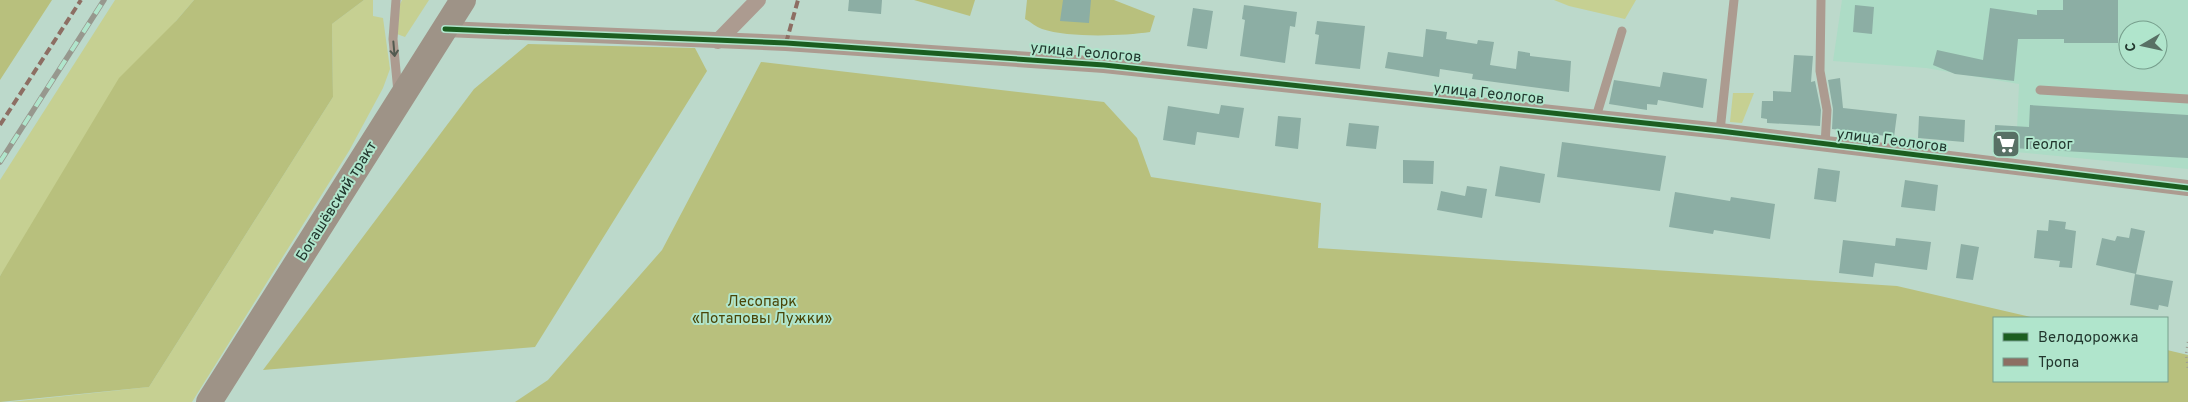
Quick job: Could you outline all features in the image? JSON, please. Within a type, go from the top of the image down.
[{"type":"main road","name":"Богашёвский тракт","points":[[209,402],[463,0]]},
{"type":"street","points":[[718,41],[758,0]]},
{"type":"street","name":"улица Геологов","points":[[445,29],[718,41],[786,42],[1114,66],[1720,131],[2188,188]]},
{"type":"lane","points":[[396,0],[393,39],[399,101]]},
{"type":"lane","points":[[1720,131],[1734,0]]},
{"type":"lane","points":[[1821,0],[1820,72],[1827,110],[1825,145]]},
{"type":"lane","points":[[1596,117],[1622,31]]},
{"type":"lane","points":[[2040,90],[2188,99]]},
{"type":"path","points":[[2188,342],[2186,354],[2188,370]]},
{"type":"shaded area","points":[[115,0],[194,0],[176,21],[0,276],[0,180]]},
{"type":"shaded area","points":[[364,0],[373,0],[373,16],[383,18],[390,69],[383,88],[349,151],[192,402],[10,402],[149,387],[333,97],[332,24]]},
{"type":"shaded area","points":[[402,0],[429,0],[405,37],[397,34]]},
{"type":"shaded area","points":[[1554,0],[1636,0],[1625,19],[1569,6]]},
{"type":"shaded area","points":[[1842,0],[2188,0],[2188,169],[2016,152],[2019,84],[1926,68],[1833,61]]},
{"type":"shaded area","points":[[1733,93],[1754,93],[1742,123],[1730,122]]},
{"type":"green space","points":[[0,0],[52,0],[0,80]]},
{"type":"green space","points":[[194,0],[364,0],[332,24],[333,97],[149,387],[0,402],[0,276],[119,78],[176,21]]},
{"type":"green space","points":[[914,0],[975,0],[970,16]]},
{"type":"green space","points":[[1027,0],[1114,0],[1155,16],[1150,32],[1111,35],[1066,34],[1042,29],[1025,19]]},
{"type":"green space","points":[[528,44],[695,48],[707,71],[535,347],[263,370],[474,89]]},
{"type":"green space","name":"Лесопарк «Потаповы Лужки»","points":[[761,62],[1104,102],[1137,138],[1151,177],[1321,203],[1318,248],[1897,286],[2031,317],[1993,317],[1993,382],[2168,382],[2168,350],[2188,355],[2188,402],[515,402],[548,380],[662,250]]},
{"type":"building","points":[[849,0],[882,0],[881,14],[848,11]]},
{"type":"building","points":[[1063,0],[1091,0],[1089,23],[1060,21]]},
{"type":"building","points":[[2063,0],[2118,0],[2118,43],[2064,43],[2064,39],[2018,39],[2014,81],[1955,74],[1933,65],[1937,50],[1983,60],[1990,8],[2037,15],[2037,10],[2063,10]]},
{"type":"building","points":[[1244,5],[1297,12],[1295,27],[1290,26],[1285,63],[1240,56],[1245,20],[1242,19]]},
{"type":"building","points":[[1855,5],[1874,7],[1872,34],[1853,32]]},
{"type":"building","points":[[1193,8],[1213,11],[1207,49],[1187,46]]},
{"type":"building","points":[[1317,21],[1365,26],[1360,69],[1315,64],[1319,35],[1315,34]]},
{"type":"building","points":[[1426,29],[1447,32],[1446,39],[1477,44],[1478,40],[1494,42],[1490,65],[1516,69],[1518,51],[1530,53],[1530,56],[1571,61],[1569,92],[1472,79],[1473,74],[1440,69],[1439,77],[1385,68],[1388,52],[1423,57]]},
{"type":"building","points":[[1794,55],[1813,56],[1811,82],[1815,81],[1821,110],[1820,126],[1767,123],[1767,119],[1761,118],[1762,101],[1773,101],[1773,91],[1791,92]]},
{"type":"building","points":[[1663,72],[1707,79],[1703,108],[1658,100],[1657,105],[1647,104],[1647,110],[1609,104],[1614,80],[1660,87]]},
{"type":"building","points":[[1840,78],[1843,108],[1897,114],[1894,137],[1832,129],[1833,109],[1828,80]]},
{"type":"building","points":[[1221,105],[1244,108],[1239,138],[1197,132],[1195,145],[1163,140],[1168,106],[1219,114]]},
{"type":"building","points":[[2030,105],[2188,115],[2188,158],[1994,147],[1995,125],[2029,127]]},
{"type":"building","points":[[1278,116],[1301,118],[1298,149],[1275,146]]},
{"type":"building","points":[[1919,116],[1965,120],[1964,142],[1918,138]]},
{"type":"building","points":[[1349,123],[1379,126],[1376,149],[1346,146]]},
{"type":"building","points":[[1562,142],[1666,156],[1660,191],[1557,177]]},
{"type":"building","points":[[1403,160],[1434,161],[1433,184],[1403,183]]},
{"type":"building","points":[[1500,166],[1545,174],[1540,203],[1495,196]]},
{"type":"building","points":[[1818,168],[1840,171],[1836,202],[1814,199]]},
{"type":"building","points":[[1905,180],[1938,185],[1935,211],[1901,207]]},
{"type":"building","points":[[1467,186],[1487,189],[1482,218],[1437,210],[1441,191],[1465,196]]},
{"type":"building","points":[[1675,192],[1730,201],[1731,197],[1775,204],[1770,239],[1714,230],[1713,234],[1669,227]]},
{"type":"building","points":[[2049,220],[2066,222],[2065,229],[2076,231],[2072,268],[2059,267],[2060,261],[2034,258],[2037,230],[2048,231]]},
{"type":"building","points":[[2131,228],[2145,231],[2136,274],[2096,265],[2102,238],[2115,241],[2117,236],[2129,238]]},
{"type":"building","points":[[1896,238],[1931,242],[1927,270],[1875,263],[1873,277],[1839,273],[1843,240],[1895,246]]},
{"type":"building","points":[[1961,244],[1979,247],[1973,280],[1956,278]]},
{"type":"building","points":[[2135,274],[2173,281],[2168,307],[2159,305],[2158,310],[2130,305]]},
{"type":"railway","points":[[0,162],[104,0]]},
{"type":"marked path","points":[[0,125],[81,0]]},
{"type":"marked path","points":[[786,43],[798,0]]},
{"type":"cycle path","points":[[445,29],[786,43],[1104,65],[1720,131],[2188,188]]},
{"type":"place","name":"Геолог","points":[[2006,144]]}]
